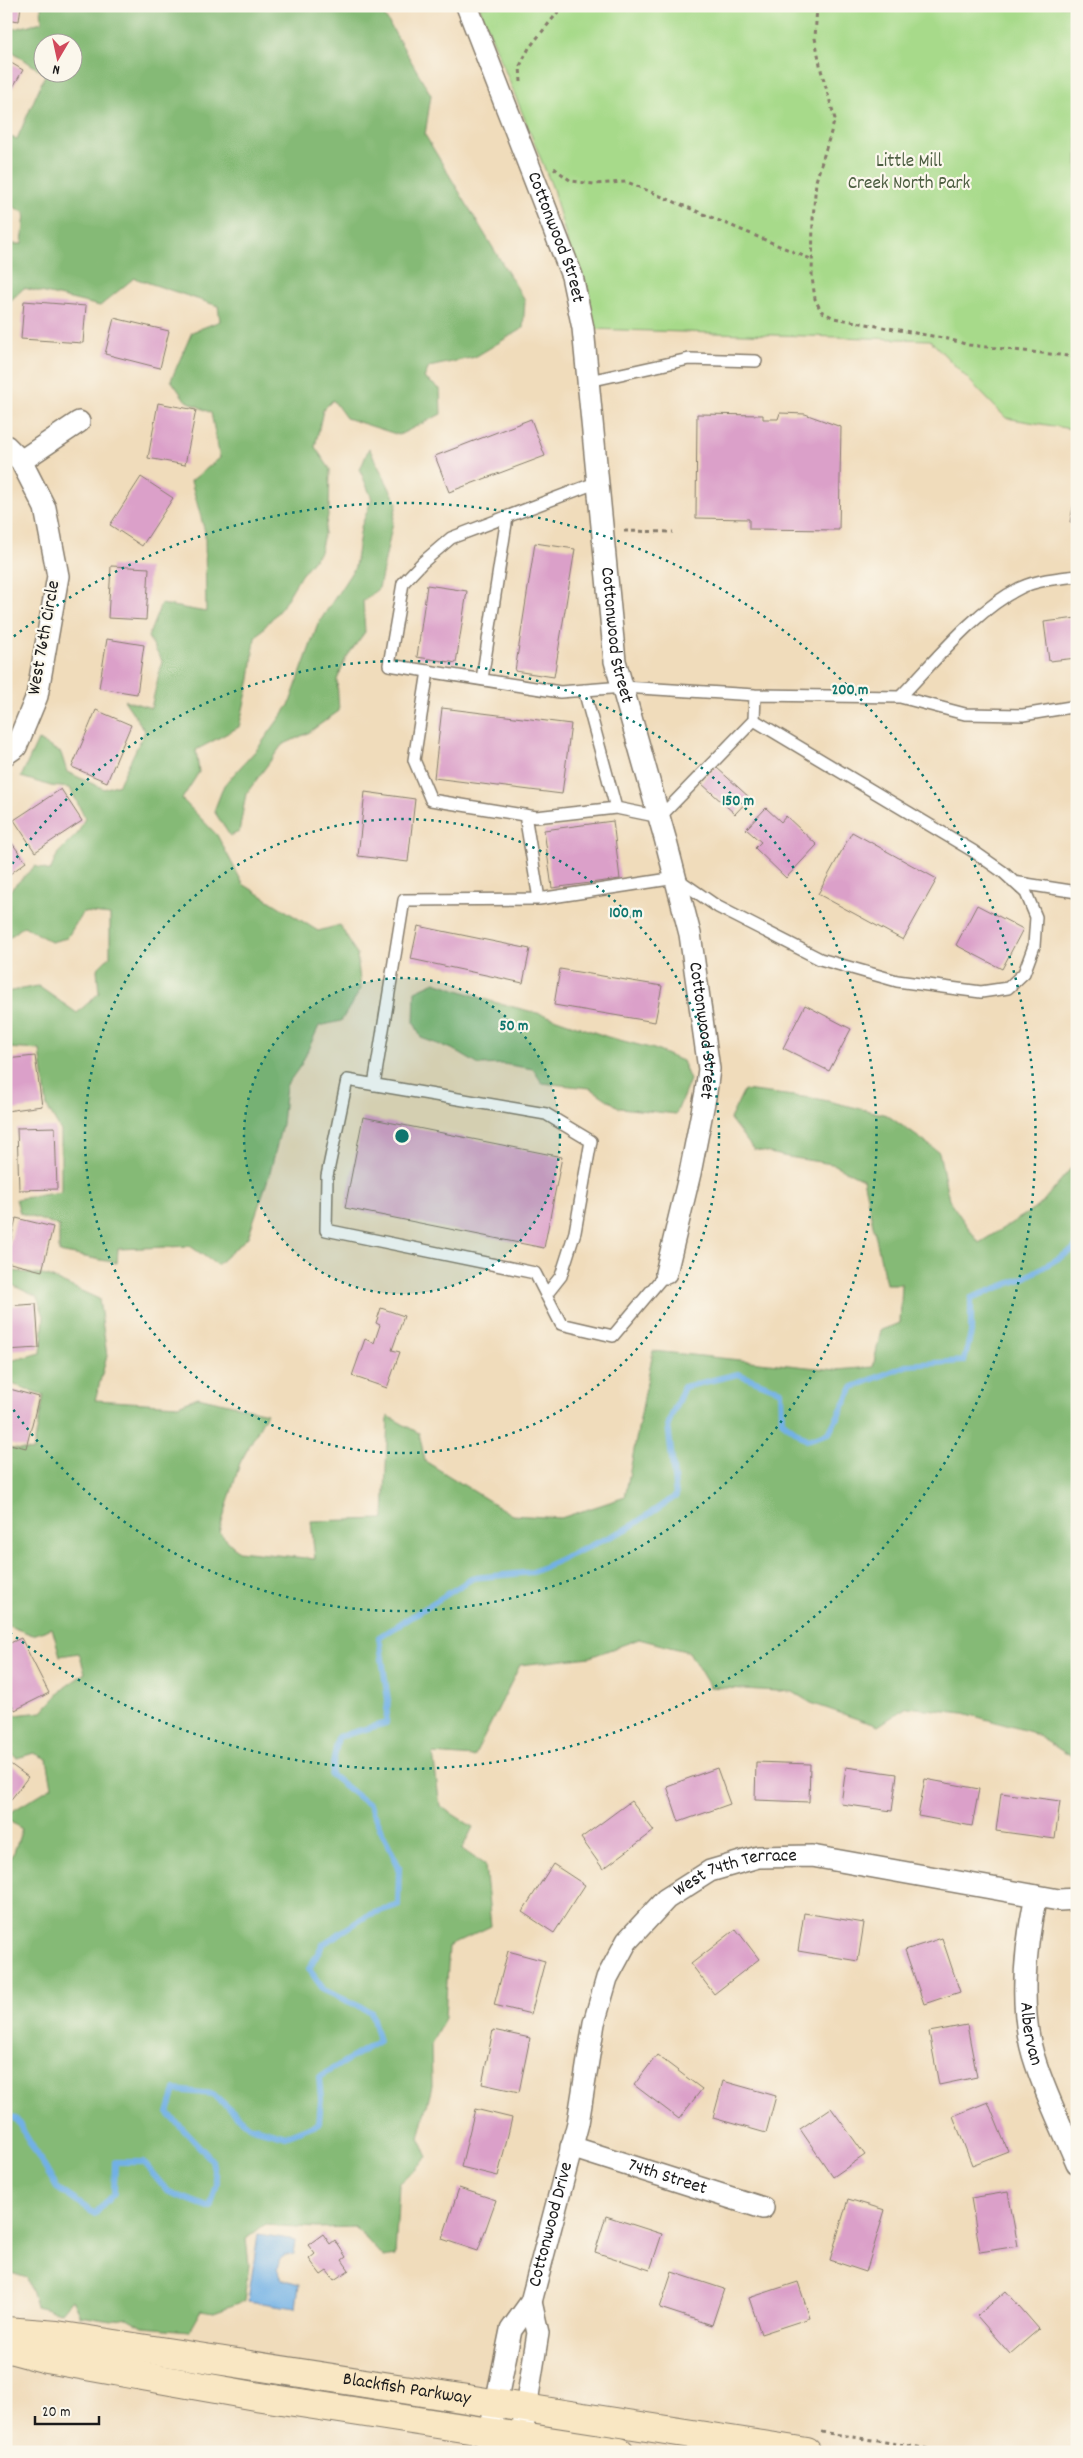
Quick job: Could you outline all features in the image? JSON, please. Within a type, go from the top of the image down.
[{"type":"main road","name":"Blackfish Parkway","points":[[6,2331],[57,2335],[807,2452]]},
{"type":"main road","name":"Blackfish Parkway","points":[[6,2348],[46,2359],[246,2394],[488,2442],[620,2452]]},
{"type":"street","name":"Cottonwood Street","points":[[467,6],[572,276],[584,328],[616,660],[660,817],[690,934],[709,1069],[690,1173],[666,1273]]},
{"type":"street","points":[[21,461],[79,422]]},
{"type":"street","name":"West 76th Circle","points":[[6,446],[21,461],[45,508],[58,576],[37,696],[16,747],[6,754]]},
{"type":"street","name":"West 74th Terrace","points":[[572,2147],[578,2123],[594,2023],[606,1978],[627,1941],[666,1899],[710,1871],[758,1857],[812,1856],[1059,1900],[1077,1900]]},
{"type":"street","name":"Albervan","points":[[1036,1896],[1029,1930],[1025,1976],[1028,2024],[1035,2062],[1077,2163]]},
{"type":"street","name":"74th Street","points":[[572,2147],[763,2208]]},
{"type":"street","name":"Cottonwood Drive","points":[[488,2442],[511,2330],[531,2302],[572,2147]]},
{"type":"street","name":"Cottonwood Drive","points":[[520,2444],[538,2333],[531,2302]]},
{"type":"lane","points":[[589,382],[689,359],[756,361]]},
{"type":"lane","points":[[598,482],[451,538],[423,562],[403,583],[389,664],[560,692],[623,687],[755,695],[900,697],[966,714],[1023,716],[1077,706]]},
{"type":"lane","points":[[482,679],[507,517]]},
{"type":"lane","points":[[900,697],[988,607],[1022,587],[1054,579],[1077,576]]},
{"type":"lane","points":[[428,671],[414,760],[432,800],[536,817],[616,808],[660,817],[754,720],[755,695]]},
{"type":"lane","points":[[584,690],[616,808]]},
{"type":"lane","points":[[374,1085],[404,900],[539,899],[676,878],[718,907],[820,959],[897,981],[981,992],[1008,988],[1024,973],[1034,946],[1036,916],[1026,893],[973,851],[754,720]]},
{"type":"lane","points":[[525,815],[539,899]]},
{"type":"lane","points":[[1013,882],[1077,892]]},
{"type":"lane","points":[[546,1295],[561,1276],[575,1232],[591,1142],[546,1114],[347,1080],[327,1176],[326,1230],[535,1273],[546,1295],[561,1324],[613,1336],[666,1273]]},
{"type":"path","points":[[521,90],[520,66],[529,48],[558,12],[558,6]]},
{"type":"path","points":[[817,6],[815,38],[821,70],[835,118],[816,181],[812,260],[815,299],[821,311],[834,318],[948,339],[969,345],[1077,357]]},
{"type":"path","points":[[552,165],[556,171],[571,181],[594,184],[627,182],[812,260]]},
{"type":"path","points":[[603,532],[673,532]]},
{"type":"green space","points":[[41,6],[379,6],[431,95],[425,135],[525,301],[523,328],[475,357],[429,367],[424,378],[440,389],[441,414],[399,435],[346,418],[333,400],[323,410],[315,447],[330,469],[329,511],[320,552],[301,575],[282,607],[255,638],[250,679],[239,727],[196,750],[199,772],[182,799],[217,835],[243,884],[318,931],[340,925],[357,955],[361,989],[341,1021],[319,1026],[301,1065],[286,1086],[282,1124],[270,1173],[248,1237],[217,1265],[190,1246],[118,1249],[117,1263],[59,1252],[59,1226],[20,1213],[16,1199],[61,1192],[61,1131],[47,1107],[40,1050],[6,1048],[6,992],[38,986],[77,1013],[99,993],[97,969],[110,956],[110,915],[83,912],[67,938],[51,942],[24,926],[6,940],[6,894],[35,866],[50,871],[58,853],[78,833],[85,818],[70,788],[51,786],[21,777],[38,740],[61,753],[67,772],[104,789],[119,784],[145,731],[124,700],[151,708],[162,661],[148,637],[161,604],[206,612],[205,532],[191,481],[220,458],[211,413],[185,400],[171,380],[192,332],[220,321],[218,306],[134,278],[100,306],[24,288],[10,301],[6,299],[6,244],[22,244],[25,213],[6,203],[6,136],[17,139],[42,82],[82,82],[82,32],[32,32],[32,65],[6,47],[6,31],[42,22]]},
{"type":"green space","name":"Little Mill Creek North Park","points":[[479,6],[1077,6],[1077,430],[1006,418],[930,340],[591,329],[553,189]]},
{"type":"green space","points":[[369,448],[397,503],[379,588],[363,601],[365,632],[346,658],[337,680],[339,711],[308,733],[282,745],[246,794],[239,832],[230,836],[214,811],[224,785],[258,748],[289,705],[318,624],[355,567],[361,527],[372,499],[360,470]]},
{"type":"green space","points":[[435,982],[490,1001],[545,1015],[608,1037],[654,1049],[682,1061],[690,1080],[676,1114],[620,1108],[590,1088],[542,1083],[533,1069],[503,1064],[479,1065],[452,1049],[421,1038],[414,1022],[415,991]]},
{"type":"green space","points":[[744,1090],[819,1099],[887,1115],[939,1152],[949,1200],[979,1243],[1039,1206],[1077,1161],[1077,1760],[1031,1732],[964,1713],[907,1707],[878,1726],[811,1703],[793,1692],[710,1687],[689,1652],[639,1639],[590,1657],[520,1665],[474,1757],[433,1754],[440,1806],[473,1827],[462,1849],[485,1865],[491,1926],[449,1946],[445,2018],[431,2044],[432,2086],[419,2138],[428,2157],[399,2184],[395,2256],[384,2258],[355,2227],[316,2228],[264,2225],[246,2239],[249,2265],[244,2301],[214,2312],[201,2310],[189,2331],[143,2327],[127,2318],[111,2321],[80,2316],[72,2299],[61,2312],[36,2306],[27,2278],[8,2272],[6,2276],[6,1863],[14,1852],[22,1829],[6,1819],[6,1815],[52,1787],[47,1759],[34,1753],[17,1758],[6,1752],[6,1716],[42,1712],[64,1688],[85,1673],[79,1653],[60,1656],[52,1628],[33,1635],[6,1625],[6,1448],[33,1451],[44,1395],[6,1382],[6,1362],[41,1353],[44,1316],[37,1297],[6,1282],[7,1270],[48,1276],[99,1299],[107,1356],[95,1400],[178,1405],[198,1397],[267,1413],[240,1463],[219,1532],[238,1551],[315,1559],[311,1521],[384,1519],[388,1416],[419,1433],[425,1461],[512,1515],[561,1518],[625,1497],[653,1351],[836,1370],[873,1367],[881,1330],[900,1323],[902,1284],[886,1284],[863,1179],[832,1164],[753,1149],[730,1119]]},
{"type":"water","points":[[258,2234],[296,2240],[294,2254],[284,2256],[279,2260],[277,2269],[282,2279],[299,2284],[296,2308],[248,2301]]},
{"type":"building","points":[[6,6],[21,6],[19,21],[6,19]]},
{"type":"building","points":[[6,60],[23,70],[6,99]]},
{"type":"building","points":[[24,301],[86,306],[83,343],[21,339]]},
{"type":"building","points":[[114,318],[169,331],[160,368],[105,354]]},
{"type":"building","points":[[158,403],[196,410],[185,465],[148,458]]},
{"type":"building","points":[[780,413],[805,414],[841,427],[839,530],[749,529],[749,519],[696,518],[697,414],[763,415],[763,419],[778,419]]},
{"type":"building","points":[[531,419],[545,456],[449,492],[435,456]]},
{"type":"building","points":[[141,477],[173,498],[142,546],[110,525]]},
{"type":"building","points":[[1075,497],[1077,498],[1077,523],[1070,522]]},
{"type":"building","points":[[535,543],[575,549],[554,677],[515,671]]},
{"type":"building","points":[[111,566],[149,568],[146,620],[108,618]]},
{"type":"building","points":[[427,585],[467,591],[456,663],[417,657]]},
{"type":"building","points":[[1077,618],[1077,658],[1049,661],[1044,622]]},
{"type":"building","points":[[107,639],[144,645],[137,694],[99,688]]},
{"type":"building","points":[[442,708],[571,724],[562,794],[434,778]]},
{"type":"building","points":[[96,710],[131,725],[107,782],[72,767]]},
{"type":"building","points":[[716,767],[750,798],[735,814],[701,783]]},
{"type":"building","points":[[61,789],[82,821],[35,852],[14,820]]},
{"type":"building","points":[[365,792],[415,799],[408,862],[358,856]]},
{"type":"building","points":[[766,808],[781,822],[786,816],[817,845],[786,878],[755,848],[761,842],[746,829]]},
{"type":"building","points":[[613,821],[620,879],[552,888],[544,830]]},
{"type":"building","points":[[852,832],[937,879],[903,940],[818,894]]},
{"type":"building","points":[[6,835],[26,862],[6,877]]},
{"type":"building","points":[[977,905],[1023,929],[1002,969],[956,945]]},
{"type":"building","points":[[418,926],[530,949],[523,983],[411,959]]},
{"type":"building","points":[[560,969],[662,986],[655,1022],[554,1005]]},
{"type":"building","points":[[805,1005],[851,1029],[829,1071],[783,1048]]},
{"type":"building","points":[[35,1056],[42,1106],[6,1111],[6,1059]]},
{"type":"building","points":[[363,1117],[562,1157],[544,1248],[345,1208]]},
{"type":"building","points":[[55,1127],[57,1189],[19,1190],[17,1128]]},
{"type":"building","points":[[16,1218],[53,1227],[42,1271],[6,1262]]},
{"type":"building","points":[[36,1304],[39,1348],[6,1350],[6,1306]]},
{"type":"building","points":[[381,1308],[404,1316],[392,1350],[400,1352],[387,1388],[352,1376],[365,1339],[374,1343],[380,1325],[376,1323]]},
{"type":"building","points":[[6,1388],[39,1397],[26,1448],[6,1443]]},
{"type":"building","points":[[21,1638],[49,1693],[15,1710],[6,1693],[6,1645]]},
{"type":"building","points":[[6,1761],[28,1777],[6,1806]]},
{"type":"building","points":[[756,1762],[810,1764],[809,1802],[755,1800]]},
{"type":"building","points":[[846,1767],[897,1774],[892,1811],[841,1804]]},
{"type":"building","points":[[717,1768],[730,1804],[679,1822],[667,1786]]},
{"type":"building","points":[[925,1779],[979,1789],[972,1826],[918,1816]]},
{"type":"building","points":[[1001,1793],[1060,1801],[1055,1839],[996,1831]]},
{"type":"building","points":[[631,1801],[654,1831],[603,1869],[581,1838]]},
{"type":"building","points":[[553,1864],[585,1885],[554,1933],[522,1912]]},
{"type":"building","points":[[804,1913],[864,1923],[858,1961],[798,1951]]},
{"type":"building","points":[[736,1929],[759,1959],[714,1994],[691,1964]]},
{"type":"building","points":[[942,1938],[960,1992],[924,2004],[905,1950]]},
{"type":"building","points":[[508,1951],[545,1961],[531,2014],[494,2005]]},
{"type":"building","points":[[967,2025],[977,2077],[939,2085],[929,2032]]},
{"type":"building","points":[[493,2030],[530,2038],[519,2092],[482,2084]]},
{"type":"building","points":[[657,2055],[702,2089],[679,2119],[634,2085]]},
{"type":"building","points":[[723,2081],[776,2096],[766,2133],[713,2118]]},
{"type":"building","points":[[988,2102],[1008,2151],[972,2165],[953,2116]]},
{"type":"building","points":[[831,2108],[865,2155],[833,2177],[800,2129]]},
{"type":"building","points":[[475,2109],[512,2118],[498,2176],[461,2167]]},
{"type":"building","points":[[459,2188],[496,2200],[478,2251],[442,2239]]},
{"type":"building","points":[[1008,2192],[1018,2246],[980,2252],[971,2198]]},
{"type":"building","points":[[848,2199],[885,2210],[866,2272],[830,2260]]},
{"type":"building","points":[[606,2216],[662,2234],[650,2270],[595,2252]]},
{"type":"building","points":[[323,2234],[330,2244],[335,2240],[346,2257],[342,2260],[349,2270],[334,2280],[327,2271],[321,2275],[309,2259],[315,2254],[308,2245]]},
{"type":"building","points":[[672,2272],[724,2289],[712,2325],[660,2308]]},
{"type":"building","points":[[798,2282],[810,2318],[761,2334],[749,2298]]},
{"type":"building","points":[[1006,2291],[1039,2329],[1010,2354],[977,2316]]},
{"type":"waterway","points":[[6,2115],[16,2119],[57,2188],[95,2214],[114,2193],[115,2162],[143,2162],[167,2191],[210,2208],[217,2184],[212,2160],[168,2113],[175,2090],[213,2094],[249,2126],[286,2136],[319,2123],[321,2099],[319,2077],[379,2041],[371,2012],[324,1990],[309,1969],[323,1944],[368,1915],[398,1905],[399,1867],[369,1805],[331,1775],[338,1737],[386,1723],[388,1700],[379,1637],[473,1578],[533,1572],[627,1529],[676,1496],[668,1424],[684,1387],[738,1374],[781,1391],[782,1421],[807,1440],[829,1433],[853,1387],[908,1365],[964,1361],[971,1333],[971,1298],[1026,1277],[1073,1250],[1077,1245]]}]
